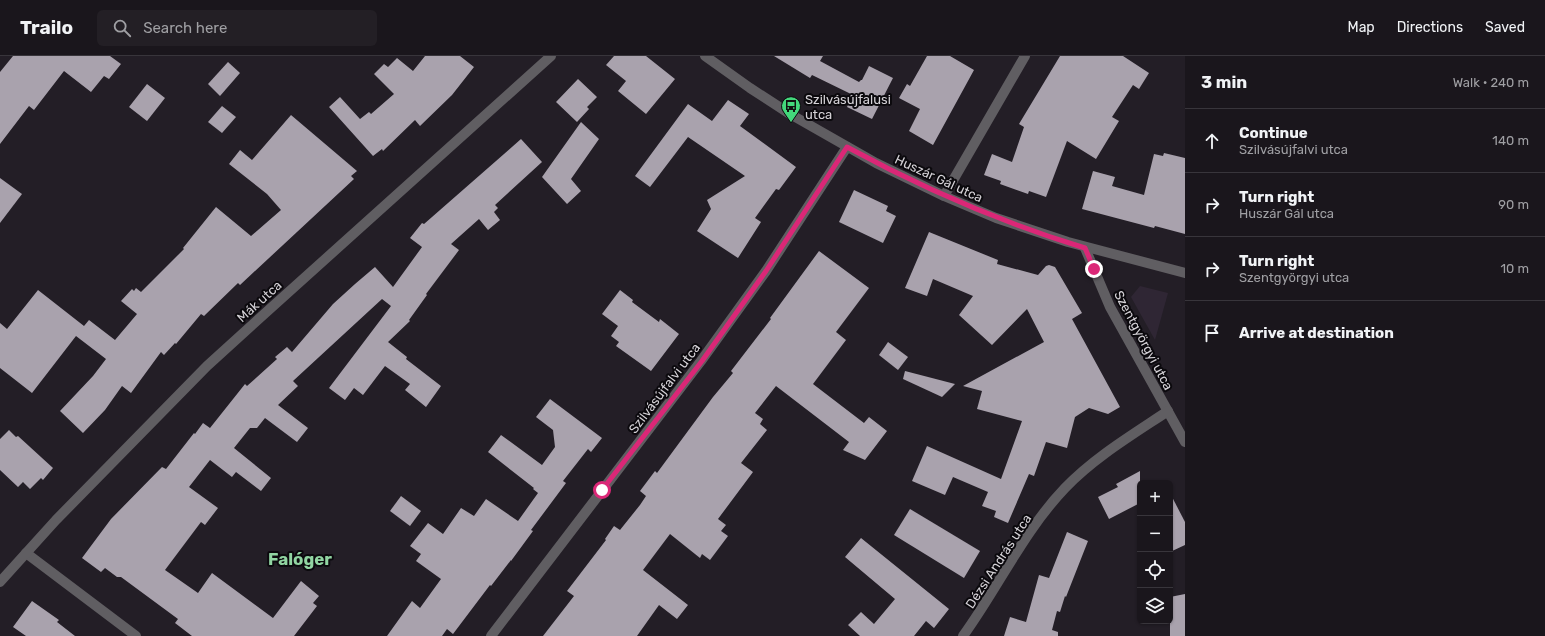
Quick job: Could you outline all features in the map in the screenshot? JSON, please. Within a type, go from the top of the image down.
[{"type":"street","name":"Mák utca","points":[[0,582],[61,515],[207,366],[551,56]]},
{"type":"street","name":"Huszár Gál utca","points":[[705,56],[769,101],[847,147],[944,196],[996,218],[1085,248],[1185,273]]},
{"type":"street","points":[[944,196],[1025,56]]},
{"type":"street","name":"Szilvásújfalvi utca","points":[[491,636],[702,361],[766,271],[847,147]]},
{"type":"street","name":"Szentgyörgyi utca","points":[[1085,248],[1110,307],[1185,442]]},
{"type":"street","name":"Dézsi András utca","points":[[963,636],[1023,541],[1064,489],[1096,461],[1168,411]]},
{"type":"street","points":[[26,553],[136,636]]},
{"type":"shaded area","points":[[1140,286],[1168,293],[1155,340],[1131,297]]},
{"type":"building","points":[[13,56],[110,56],[121,64],[109,79],[104,76],[91,92],[64,71],[34,110],[29,106],[0,144],[0,72]]},
{"type":"building","points":[[425,56],[460,56],[474,67],[452,95],[420,126],[415,120],[383,151],[382,149],[373,156],[329,107],[340,97],[360,119],[369,112],[371,114],[394,94],[374,74],[384,64],[388,67],[397,58],[413,71]]},
{"type":"building","points":[[614,56],[646,56],[675,79],[646,114],[618,91],[626,81],[606,65]]},
{"type":"building","points":[[774,56],[823,56],[820,61],[859,82],[862,80],[869,66],[893,78],[872,119],[847,107],[853,95],[812,75],[810,78]]},
{"type":"building","points":[[927,56],[950,56],[974,70],[933,145],[909,131],[920,109],[899,98],[907,84],[910,86]]},
{"type":"building","points":[[1060,56],[1123,56],[1149,73],[1139,89],[1133,85],[1112,117],[1119,121],[1096,159],[1067,141],[1046,197],[1029,191],[1028,194],[1000,184],[1001,181],[984,175],[992,154],[1012,162],[1024,127],[1019,124]]},
{"type":"building","points":[[228,62],[240,73],[220,96],[208,84]]},
{"type":"building","points":[[578,79],[597,97],[587,107],[589,109],[577,122],[556,102]]},
{"type":"building","points":[[147,84],[165,98],[147,121],[129,107]]},
{"type":"building","points":[[728,100],[749,114],[740,126],[796,167],[779,190],[776,189],[755,218],[761,222],[738,258],[697,231],[711,209],[707,200],[745,176],[688,137],[650,187],[635,176],[688,104],[712,121]]},
{"type":"building","points":[[222,106],[236,117],[222,133],[208,122]]},
{"type":"building","points":[[291,115],[357,171],[351,176],[354,179],[240,285],[238,283],[204,316],[201,314],[176,344],[175,343],[164,355],[161,352],[131,393],[122,386],[105,410],[83,433],[60,411],[93,376],[106,359],[76,336],[32,393],[0,368],[0,323],[7,329],[38,290],[84,326],[89,320],[115,340],[137,314],[121,301],[132,289],[134,291],[136,288],[141,292],[184,249],[183,248],[216,207],[251,236],[281,210],[267,194],[229,164],[240,150],[252,160]]},
{"type":"building","points":[[581,122],[599,139],[571,179],[581,191],[567,204],[542,177]]},
{"type":"building","points":[[521,139],[542,162],[495,205],[498,208],[494,212],[500,220],[488,230],[479,219],[451,244],[459,250],[426,294],[427,295],[409,320],[410,321],[388,342],[407,357],[406,359],[441,386],[426,407],[405,390],[410,384],[385,366],[363,395],[354,388],[345,400],[329,388],[391,306],[382,299],[293,381],[298,386],[278,405],[308,428],[297,442],[265,418],[257,428],[250,428],[234,448],[271,478],[261,491],[236,472],[232,477],[210,460],[189,487],[218,508],[205,525],[201,522],[165,570],[198,593],[212,573],[273,618],[301,581],[319,596],[313,603],[317,606],[294,636],[192,636],[175,623],[178,619],[121,577],[117,577],[105,568],[101,572],[82,558],[111,519],[162,467],[166,469],[203,423],[210,428],[245,384],[247,386],[277,359],[275,357],[287,347],[292,352],[333,304],[355,284],[375,267],[393,287],[422,247],[410,238],[422,223],[424,224]]},
{"type":"building","points":[[1164,153],[1185,158],[1185,234],[1155,226],[1154,228],[1082,209],[1093,171],[1115,177],[1112,186],[1144,195],[1154,154],[1163,156]]},
{"type":"building","points":[[0,178],[22,194],[0,223]]},
{"type":"building","points":[[854,190],[888,206],[886,211],[896,216],[883,243],[839,222]]},
{"type":"building","points":[[929,232],[998,260],[997,264],[1038,275],[1046,266],[1049,265],[1055,267],[1082,313],[1072,319],[1120,407],[1108,414],[1089,408],[1075,417],[1067,448],[1046,442],[1034,476],[1029,474],[1008,523],[994,517],[996,511],[982,506],[988,492],[953,477],[945,495],[912,481],[927,446],[1001,479],[1022,421],[977,409],[982,391],[963,386],[1044,342],[1027,309],[992,345],[959,315],[973,296],[933,279],[927,296],[905,288]]},
{"type":"building","points":[[819,251],[869,288],[836,332],[846,340],[813,384],[864,423],[869,417],[887,431],[865,460],[843,450],[849,442],[776,386],[755,413],[763,419],[760,424],[767,430],[741,463],[753,472],[718,519],[726,525],[721,531],[728,536],[710,560],[702,554],[700,558],[670,534],[643,570],[688,605],[677,619],[659,605],[637,636],[543,636],[574,596],[567,591],[606,540],[605,539],[614,526],[620,530],[640,505],[646,496],[640,491],[655,471],[657,473],[713,397],[733,373],[731,371],[771,319],[770,318]]},
{"type":"building","points":[[620,290],[633,300],[632,302],[659,322],[660,319],[679,334],[651,371],[616,346],[619,342],[611,336],[618,326],[602,314]]},
{"type":"building","points":[[888,342],[908,357],[898,370],[879,355]]},
{"type":"building","points":[[905,371],[955,384],[942,397],[903,379]]},
{"type":"building","points":[[550,399],[602,438],[591,452],[588,449],[563,481],[566,483],[531,530],[533,531],[453,634],[447,629],[442,636],[387,636],[412,601],[420,608],[441,579],[416,561],[421,554],[410,546],[428,523],[443,534],[461,508],[474,516],[486,499],[518,521],[538,493],[533,489],[534,488],[488,452],[501,435],[542,465],[555,447],[553,430],[536,417]]},
{"type":"building","points":[[9,430],[16,437],[18,436],[53,468],[43,480],[41,478],[30,489],[23,482],[18,487],[0,470],[0,439]]},
{"type":"building","points":[[1140,471],[1140,480],[1137,480],[1137,505],[1109,519],[1098,497],[1118,487],[1116,484]]},
{"type":"building","points":[[401,496],[421,511],[410,526],[390,511]]},
{"type":"building","points":[[1173,499],[1185,522],[1185,545],[1173,551]]},
{"type":"building","points":[[910,509],[980,551],[964,578],[894,535]]},
{"type":"building","points":[[1067,532],[1088,541],[1066,597],[1065,596],[1060,612],[1057,611],[1052,630],[1058,632],[1058,636],[1004,636],[1010,617],[1026,622],[1039,575],[1049,578]]},
{"type":"building","points":[[861,538],[949,609],[934,628],[926,621],[914,636],[860,636],[848,625],[861,612],[874,624],[895,599],[845,557]]},
{"type":"building","points":[[1185,594],[1185,636],[1170,636],[1170,624],[1173,624],[1173,596]]},
{"type":"building","points":[[32,601],[59,620],[57,622],[75,636],[26,636],[13,627]]},
{"type":"place","name":"Szilvásújfalusi utca","points":[[791,123]]},
{"type":"district","name":"Falóger","points":[[300,559]]},
{"type":"route","points":[[602,490],[702,361],[766,271],[847,147],[876,163],[965,206],[1085,248],[1094,269]]}]
